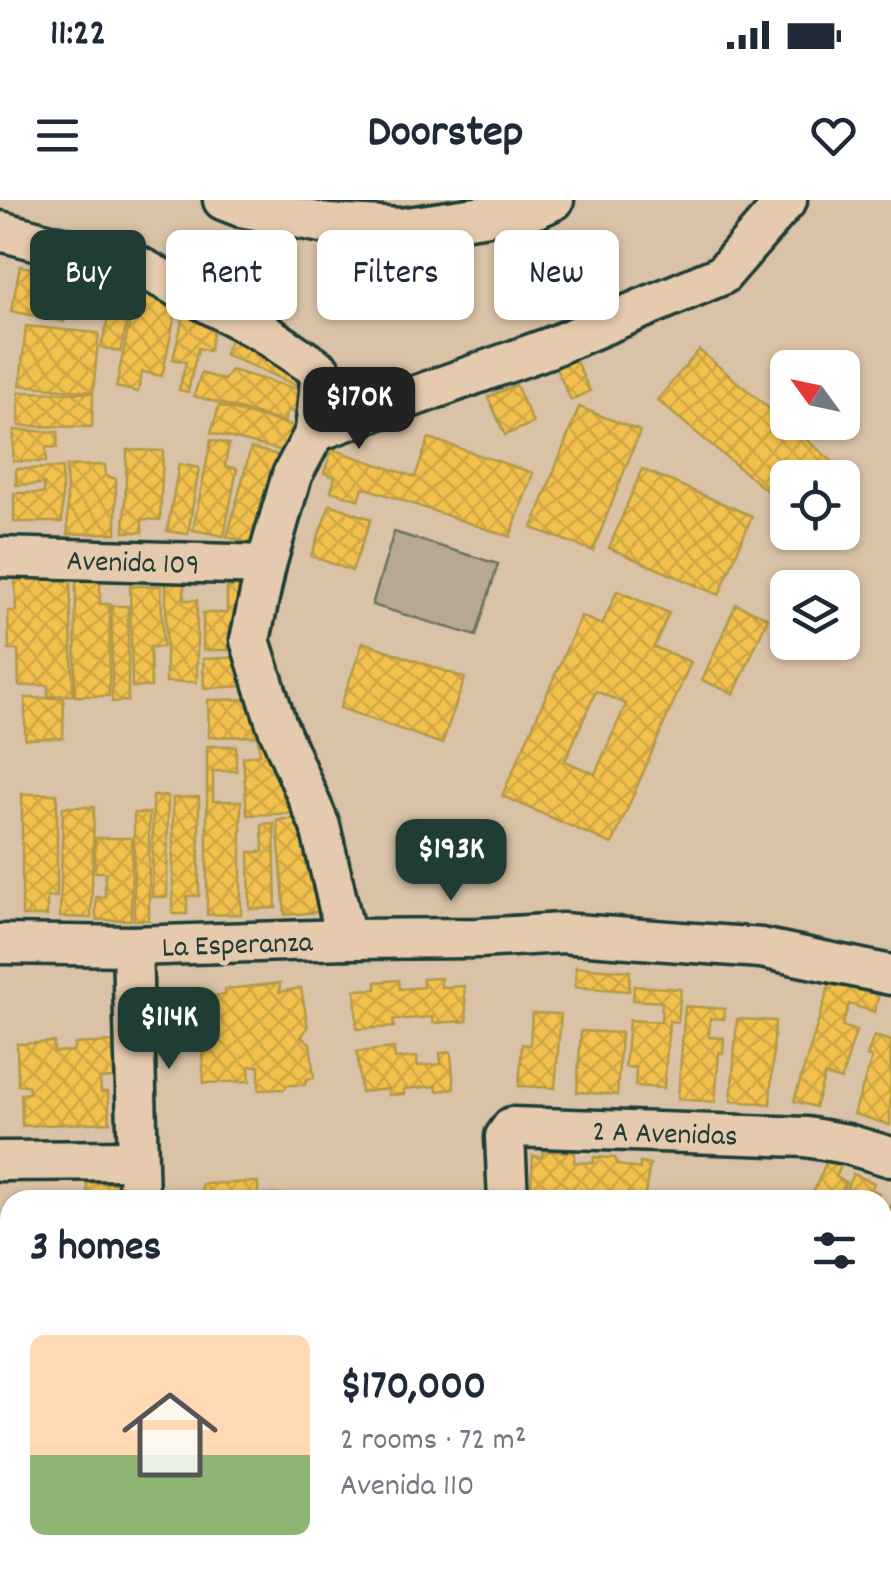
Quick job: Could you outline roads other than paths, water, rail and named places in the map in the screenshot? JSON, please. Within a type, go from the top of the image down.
[{"type":"street","points":[[223,200],[327,224],[400,228],[537,208],[554,200]]},
{"type":"street","points":[[315,432],[551,347],[722,275],[786,200]]},
{"type":"street","points":[[0,232],[140,267],[264,334],[321,371],[315,432],[292,474],[250,640],[276,723],[320,826],[346,939]]},
{"type":"street","name":"Avenida 109","points":[[0,558],[266,565]]},
{"type":"street","name":"La Esperanza","points":[[0,944],[132,946],[562,933],[761,948],[891,975]]},
{"type":"street","points":[[132,946],[138,1190]]},
{"type":"street","name":"2 A Avenidas","points":[[508,1190],[506,1138],[512,1126],[806,1137],[891,1156]]},
{"type":"street","points":[[0,1161],[136,1160]]}]
